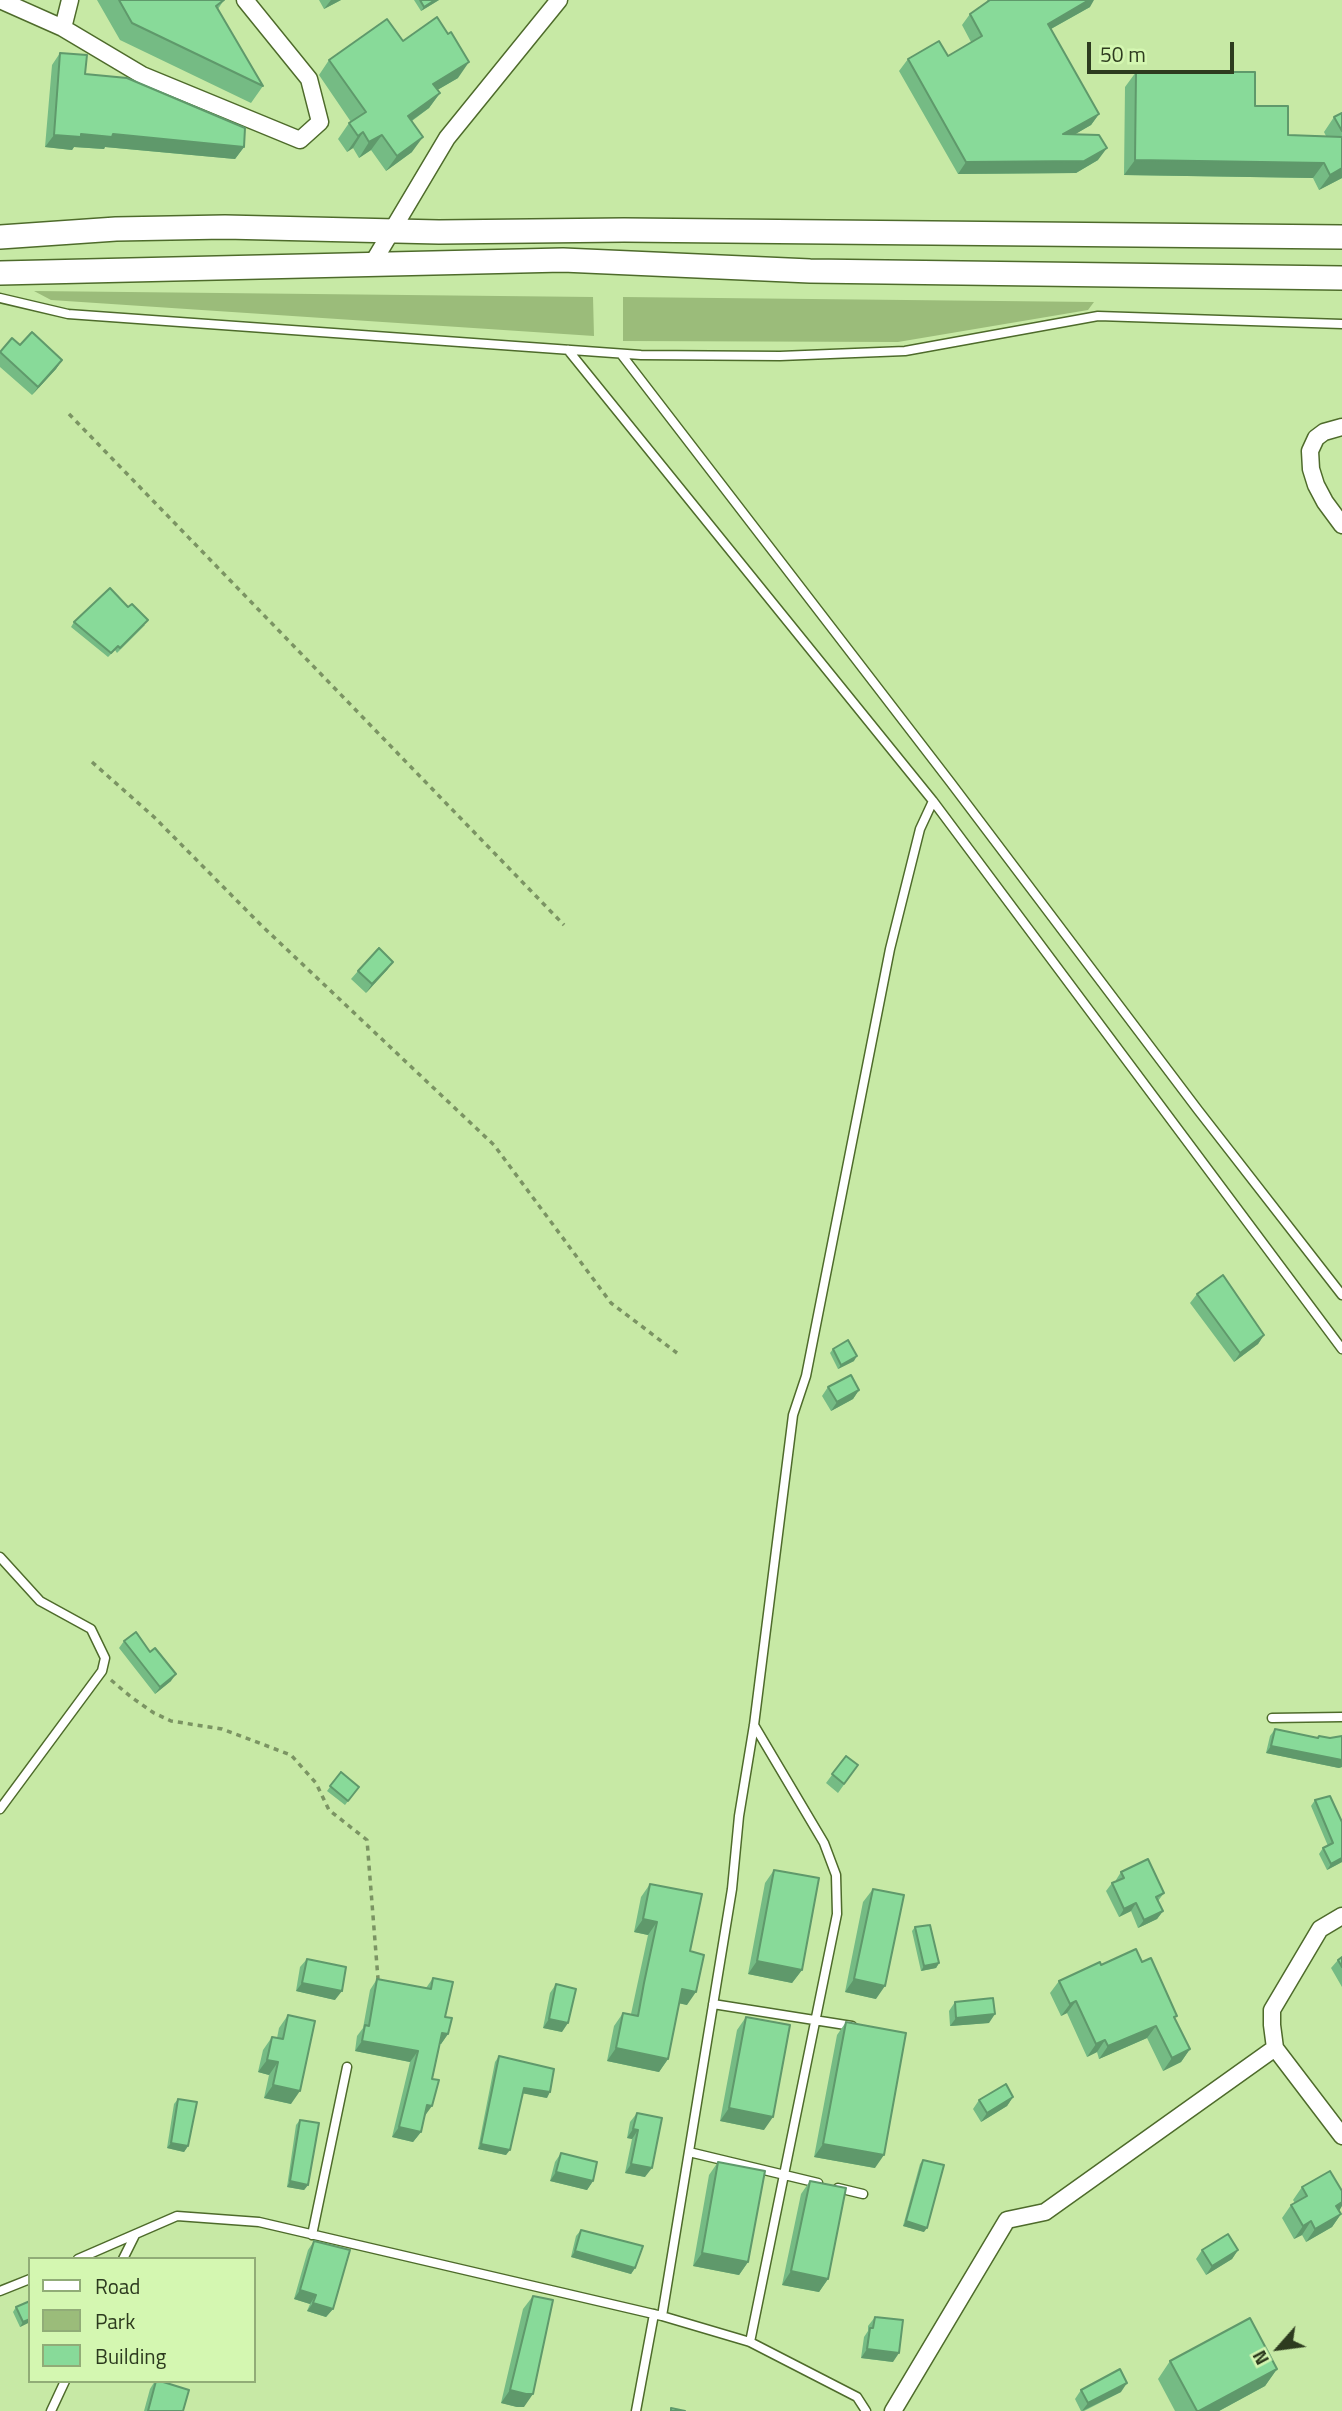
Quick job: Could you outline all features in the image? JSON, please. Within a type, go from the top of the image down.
[{"type":"main road","points":[[0,237],[170,228],[1342,237]]},
{"type":"main road","points":[[3,275],[563,260],[810,271],[1342,278]]},
{"type":"street","points":[[0,0],[63,28],[142,75],[300,141],[320,121],[309,79],[245,0]]},
{"type":"street","points":[[63,28],[70,0]]},
{"type":"street","points":[[372,264],[447,138],[559,0]]},
{"type":"street","points":[[1342,427],[1324,432],[1316,438],[1310,451],[1311,469],[1316,485],[1342,525]]},
{"type":"street","points":[[1342,1916],[1320,1929],[1272,2010],[1275,2048],[1342,2136]]},
{"type":"street","points":[[893,2411],[1007,2220],[1045,2212],[1275,2048]]},
{"type":"lane","points":[[0,298],[68,314],[621,354],[780,356],[905,351],[1098,316],[1342,324]]},
{"type":"lane","points":[[568,350],[933,801],[1342,1349]]},
{"type":"lane","points":[[621,354],[1342,1295]]},
{"type":"lane","points":[[636,2411],[658,2315],[688,2152],[732,1889],[739,1816],[754,1725],[793,1415],[806,1376],[890,949],[920,829],[933,801]]},
{"type":"lane","points":[[0,1557],[40,1601],[91,1629],[105,1658],[102,1671],[0,1809]]},
{"type":"lane","points":[[1272,1718],[1308,1720],[1342,1717]]},
{"type":"lane","points":[[750,2342],[837,1914],[836,1875],[824,1843],[754,1725]]},
{"type":"lane","points":[[713,2004],[864,2028]]},
{"type":"lane","points":[[312,2235],[347,2067]]},
{"type":"lane","points":[[688,2152],[863,2194]]},
{"type":"lane","points":[[83,2257],[177,2216],[259,2222],[658,2315],[750,2342],[858,2397],[866,2411]]},
{"type":"lane","points":[[124,2257],[135,2235]]},
{"type":"lane","points":[[0,2291],[28,2280]]},
{"type":"lane","points":[[51,2411],[64,2383]]},
{"type":"path","points":[[69,414],[564,925]]},
{"type":"path","points":[[92,762],[154,817],[261,925],[494,1145],[611,1303],[677,1353]]},
{"type":"path","points":[[102,1671],[131,1698],[153,1713],[172,1721],[222,1729],[291,1755],[316,1783],[329,1810],[367,1840],[378,1979]]},
{"type":"green space","points":[[34,291],[593,297],[594,336],[51,300]]},
{"type":"green space","points":[[623,297],[1094,302],[1088,310],[898,342],[623,341]]},
{"type":"building","points":[[119,0],[224,0],[216,6],[263,86],[132,23]]},
{"type":"building","points":[[420,0],[435,0],[424,7]]},
{"type":"building","points":[[990,0],[1089,0],[1048,24],[1099,114],[1063,134],[1099,135],[1107,148],[1084,161],[966,162],[908,59],[939,41],[948,56],[982,36],[970,14]]},
{"type":"building","points":[[437,17],[448,34],[451,32],[469,62],[433,84],[440,93],[408,116],[423,137],[397,156],[382,135],[369,142],[363,132],[358,136],[349,123],[366,112],[329,60],[387,19],[403,41]]},
{"type":"building","points":[[60,53],[87,55],[85,74],[127,78],[245,128],[244,147],[113,134],[112,137],[54,135]]},
{"type":"building","points":[[1136,72],[1255,72],[1255,106],[1288,106],[1288,135],[1342,137],[1342,168],[1330,175],[1324,163],[1135,160]]},
{"type":"building","points":[[1342,113],[1342,131],[1334,117]]},
{"type":"building","points":[[32,332],[62,360],[38,387],[0,352],[12,338],[20,345]]},
{"type":"building","points":[[110,588],[128,607],[132,604],[148,620],[120,648],[118,646],[111,653],[74,622]]},
{"type":"building","points":[[379,948],[393,962],[372,984],[358,971]]},
{"type":"building","points":[[1223,1275],[1264,1335],[1240,1353],[1197,1294]]},
{"type":"building","points":[[848,1340],[857,1356],[841,1365],[833,1349]]},
{"type":"building","points":[[851,1375],[859,1390],[837,1402],[828,1387]]},
{"type":"building","points":[[136,1632],[150,1652],[155,1648],[176,1674],[160,1687],[124,1641]]},
{"type":"building","points":[[1275,1729],[1318,1738],[1342,1736],[1342,1760],[1271,1746]]},
{"type":"building","points":[[846,1756],[858,1765],[844,1784],[832,1774]]},
{"type":"building","points":[[341,1772],[359,1787],[348,1801],[330,1786]]},
{"type":"building","points":[[1330,1796],[1342,1822],[1342,1858],[1331,1864],[1323,1848],[1333,1843],[1315,1800]]},
{"type":"building","points":[[1148,1859],[1164,1893],[1156,1897],[1163,1911],[1144,1920],[1136,1903],[1124,1909],[1112,1883],[1124,1878],[1121,1872]]},
{"type":"building","points":[[774,1870],[819,1878],[802,1970],[757,1961]]},
{"type":"building","points":[[650,1884],[702,1894],[690,1951],[704,1955],[696,1992],[682,1989],[668,2059],[616,2048],[623,2013],[638,2016],[657,1922],[643,1919]]},
{"type":"building","points":[[873,1889],[904,1895],[885,1986],[854,1979]]},
{"type":"building","points":[[930,1925],[939,1963],[924,1966],[915,1927]]},
{"type":"building","points":[[1136,1949],[1142,1962],[1151,1958],[1177,2016],[1174,2017],[1190,2049],[1172,2058],[1156,2026],[1108,2046],[1105,2040],[1096,2044],[1076,2001],[1070,2004],[1059,1981]]},
{"type":"building","points":[[307,1959],[346,1967],[342,1991],[302,1983]]},
{"type":"building","points":[[433,1978],[453,1982],[445,2017],[452,2018],[448,2034],[442,2033],[432,2079],[439,2080],[432,2106],[427,2105],[421,2132],[399,2127],[418,2051],[362,2041],[365,2025],[369,2026],[377,1979],[431,1989]]},
{"type":"building","points":[[556,1984],[576,1989],[568,2023],[549,2019]]},
{"type":"building","points":[[993,1998],[995,2014],[956,2018],[955,2002]]},
{"type":"building","points":[[288,2015],[315,2021],[300,2091],[273,2085],[278,2062],[267,2060],[272,2037],[283,2039]]},
{"type":"building","points":[[746,2017],[790,2025],[773,2117],[729,2108]]},
{"type":"building","points":[[846,2022],[906,2033],[884,2155],[823,2144]]},
{"type":"building","points":[[499,2056],[554,2069],[550,2092],[524,2088],[510,2150],[481,2144]]},
{"type":"building","points":[[1006,2084],[1013,2097],[987,2113],[979,2100]]},
{"type":"building","points":[[178,2099],[197,2102],[188,2146],[171,2143]]},
{"type":"building","points":[[637,2113],[662,2118],[652,2168],[631,2164],[638,2130],[633,2129]]},
{"type":"building","points":[[300,2120],[319,2123],[308,2185],[290,2181]]},
{"type":"building","points":[[561,2153],[597,2162],[593,2181],[556,2172]]},
{"type":"building","points":[[923,2160],[944,2165],[927,2228],[906,2221]]},
{"type":"building","points":[[718,2162],[765,2171],[748,2262],[702,2253]]},
{"type":"building","points":[[1330,2171],[1342,2191],[1342,2202],[1336,2206],[1341,2214],[1315,2229],[1311,2221],[1303,2226],[1291,2205],[1307,2196],[1302,2187]]},
{"type":"building","points":[[810,2181],[846,2188],[828,2279],[791,2271]]},
{"type":"building","points":[[581,2230],[643,2246],[635,2268],[575,2251]]},
{"type":"building","points":[[1228,2234],[1238,2250],[1212,2266],[1202,2250]]},
{"type":"building","points":[[314,2241],[350,2250],[333,2309],[313,2303],[316,2295],[300,2290]]},
{"type":"building","points":[[533,2296],[553,2300],[533,2394],[526,2394],[510,2390]]},
{"type":"building","points":[[28,2302],[28,2320],[23,2322],[16,2307]]},
{"type":"building","points":[[875,2317],[903,2320],[899,2353],[867,2349],[870,2328],[873,2328]]},
{"type":"building","points":[[1250,2318],[1277,2369],[1197,2411],[1170,2361]]},
{"type":"building","points":[[1120,2369],[1127,2383],[1088,2403],[1081,2390]]},
{"type":"building","points":[[155,2383],[166,2383],[189,2390],[183,2411],[148,2411]]}]
